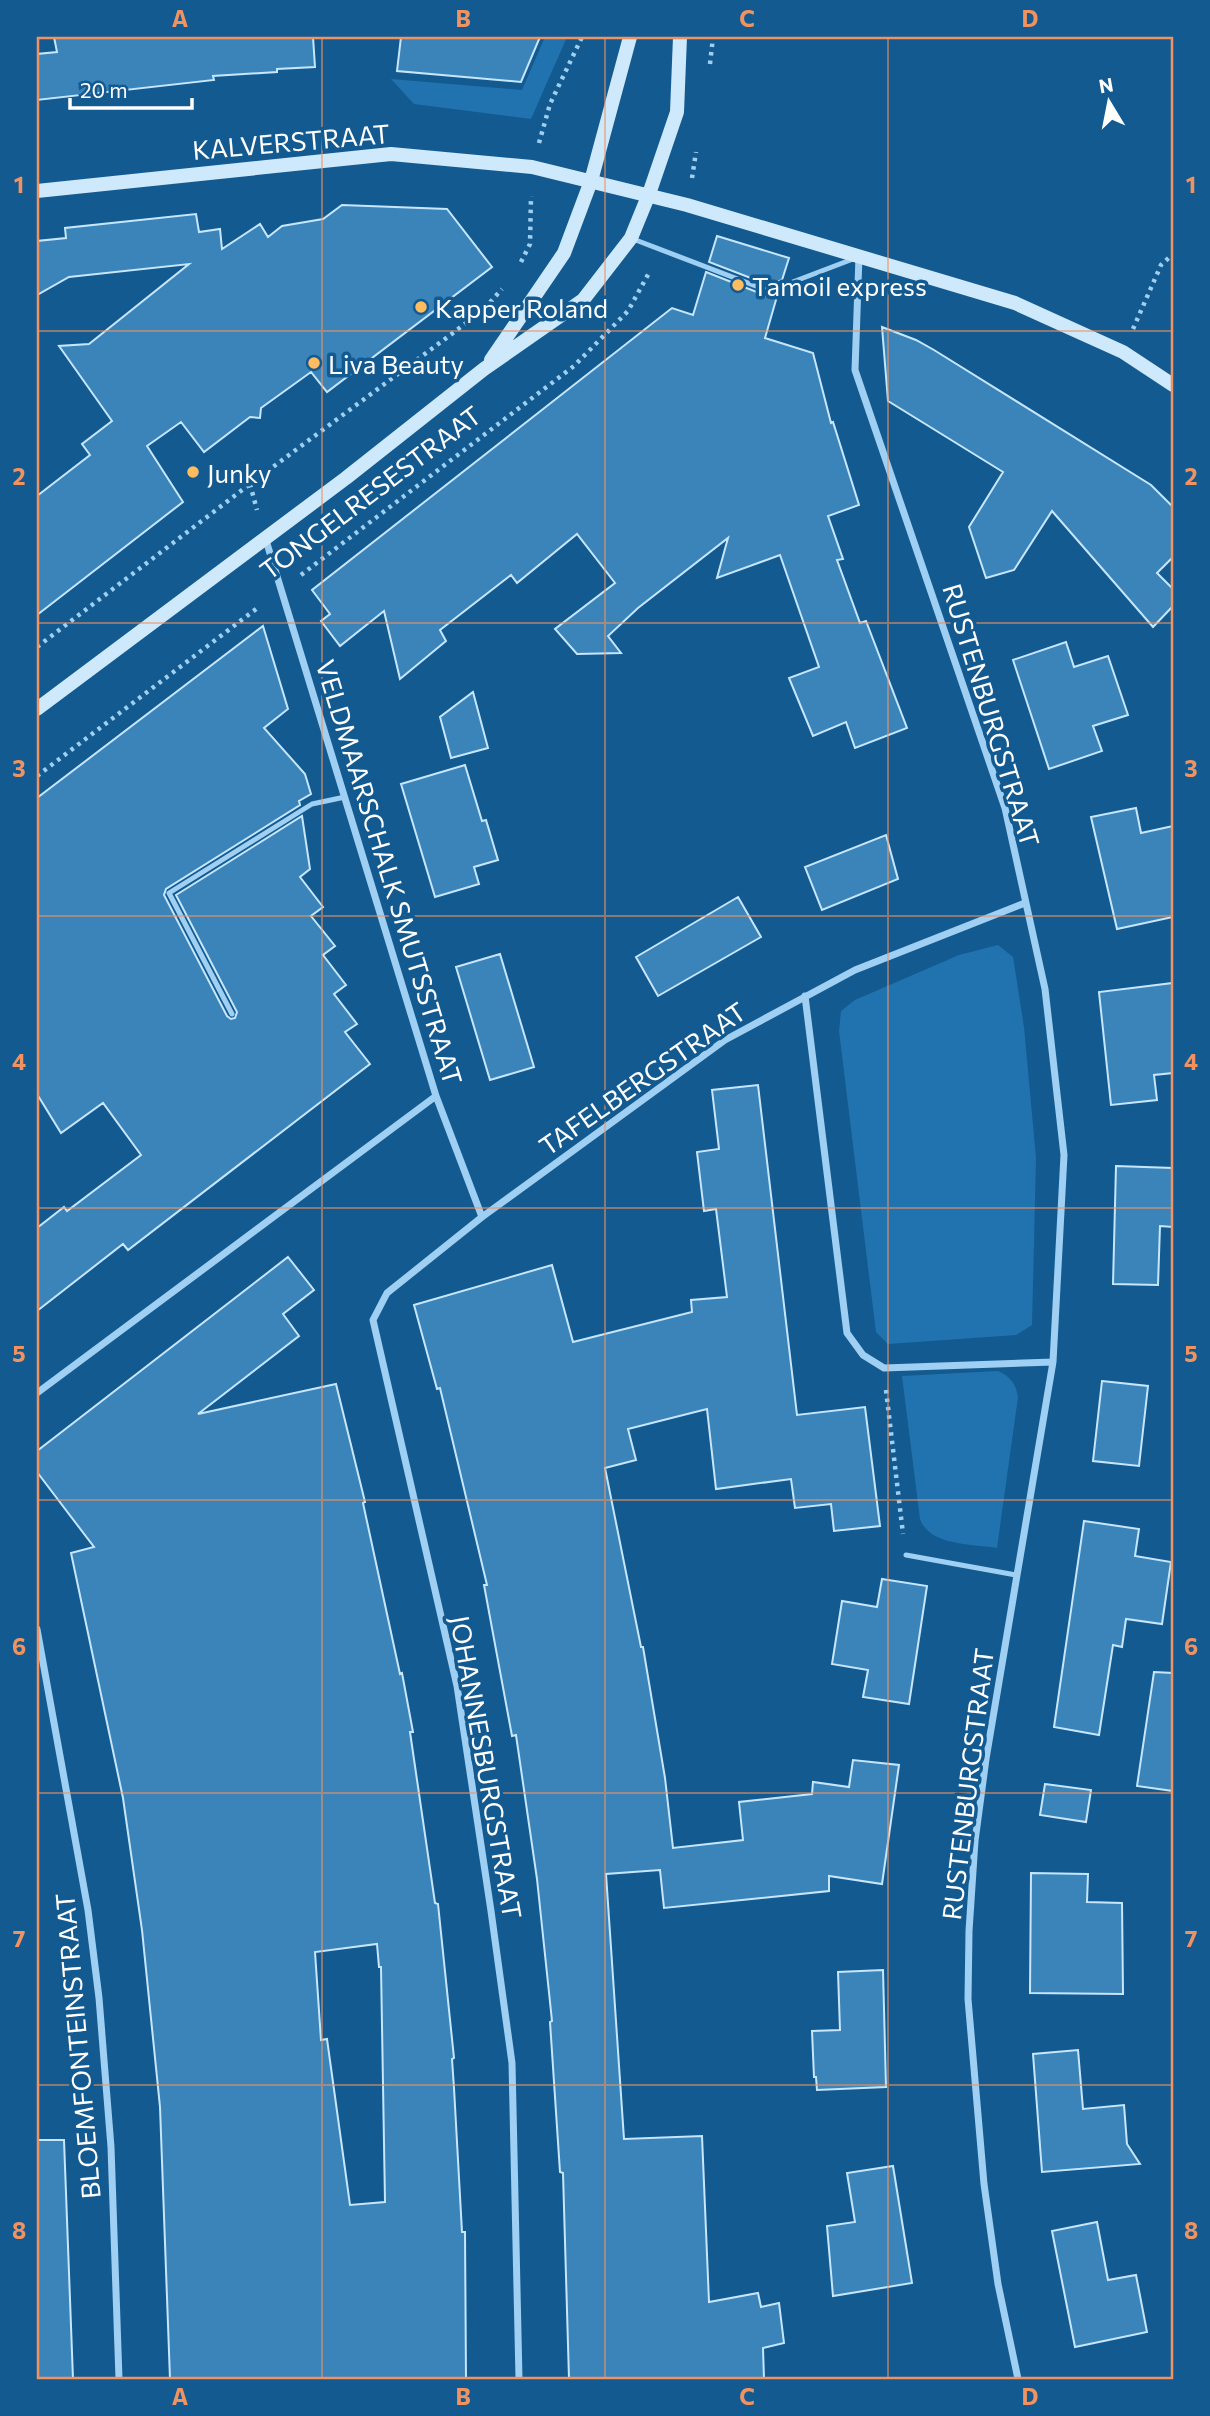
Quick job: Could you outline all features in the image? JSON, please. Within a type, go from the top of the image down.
[{"type":"main road","name":"TONGELRESESTRAAT","points":[[484,369],[564,253],[591,181],[630,37]]},
{"type":"main road","name":"TONGELRESESTRAAT","points":[[37,709],[346,478],[484,369],[583,300],[631,238],[649,194],[677,111],[680,37]]},
{"type":"main road","name":"KALVERSTRAAT","points":[[37,191],[391,155],[532,167],[649,194],[1015,303],[1123,352],[1173,385]]},
{"type":"street","name":"RUSTENBURGSTRAAT","points":[[859,256],[855,370],[1005,808],[1045,989],[1064,1155],[1053,1362],[986,1759],[975,1841],[969,1931],[968,1999],[984,2185],[998,2284],[1018,2379]]},
{"type":"street","name":"VELDMAARSCHALK SMUTSSTRAAT","points":[[265,537],[436,1096],[482,1217]]},
{"type":"street","name":"TAFELBERGSTRAAT","points":[[482,1217],[725,1040],[855,970],[1026,903]]},
{"type":"street","points":[[805,996],[847,1333],[863,1355],[884,1368],[1053,1362]]},
{"type":"street","points":[[37,1393],[436,1096]]},
{"type":"street","name":"JOHANNESBURGSTRAAT","points":[[482,1217],[387,1293],[373,1321],[457,1686],[493,1925],[512,2063],[519,2379]]},
{"type":"street","name":"BLOEMFONTEINSTRAAT","points":[[37,1629],[88,1910],[99,1998],[111,2147],[119,2379]]},
{"type":"lane","points":[[631,238],[769,291],[859,256]]},
{"type":"lane","points":[[232,1014],[169,893],[312,804],[345,797]]},
{"type":"lane","points":[[906,1555],[1016,1575]]},
{"type":"path","points":[[518,267],[530,244],[532,167],[550,104],[582,37]]},
{"type":"path","name":"TONGELRESESTRAAT","points":[[37,776],[574,366],[628,311],[661,251]]},
{"type":"path","points":[[1123,352],[1161,265],[1173,254]]},
{"type":"path","points":[[37,647],[453,333],[484,309],[503,289]]},
{"type":"path","points":[[884,1368],[906,1555]]},
{"type":"shaded area","points":[[545,37],[567,37],[531,119],[414,104],[391,79],[522,90]]},
{"type":"shaded area","points":[[998,945],[1013,957],[1024,1027],[1036,1158],[1032,1325],[1016,1335],[888,1344],[876,1332],[839,1031],[841,1011],[855,1000],[959,955]]},
{"type":"shaded area","points":[[998,1371],[1012,1381],[1018,1397],[997,1548],[942,1539],[925,1528],[920,1519],[902,1376]]},
{"type":"building","points":[[54,37],[313,37],[315,67],[213,76],[214,80],[37,100],[37,54],[57,52]]},
{"type":"building","points":[[401,37],[540,37],[521,82],[397,71]]},
{"type":"building","points":[[342,205],[447,209],[492,267],[327,392],[311,372],[261,408],[260,418],[250,417],[204,452],[181,422],[147,446],[183,502],[37,615],[37,496],[90,455],[82,444],[112,421],[59,346],[89,344],[189,264],[69,277],[37,295],[37,241],[66,238],[65,228],[196,214],[199,232],[220,229],[222,249],[260,224],[268,237],[282,226],[323,219]]},
{"type":"building","points":[[717,236],[789,258],[782,280],[769,285],[709,262]]},
{"type":"building","points":[[706,272],[767,296],[778,293],[765,338],[813,353],[831,423],[833,422],[859,505],[828,516],[843,559],[837,560],[860,623],[866,621],[907,728],[855,748],[846,722],[813,736],[789,678],[819,667],[780,555],[717,578],[728,538],[638,608],[608,636],[621,653],[577,654],[555,629],[615,583],[577,534],[517,583],[511,575],[440,630],[446,641],[400,679],[384,611],[340,646],[321,621],[330,614],[312,590],[672,308],[693,315]]},
{"type":"building","points":[[882,327],[934,350],[1151,485],[1173,507],[1173,557],[1157,573],[1173,589],[1173,606],[1153,627],[1052,511],[1014,570],[986,578],[969,527],[1003,472],[888,401]]},
{"type":"building","points":[[263,626],[288,709],[264,728],[305,774],[311,794],[299,801],[300,805],[166,889],[164,895],[227,1016],[235,1018],[237,1012],[176,895],[302,816],[310,869],[300,877],[323,907],[311,916],[335,946],[323,955],[346,985],[334,994],[357,1024],[345,1032],[370,1064],[128,1250],[123,1244],[37,1311],[37,1228],[64,1207],[67,1211],[141,1155],[103,1103],[61,1133],[37,1094],[37,798]]},
{"type":"building","points":[[1066,642],[1074,667],[1108,656],[1128,715],[1093,726],[1102,751],[1049,769],[1013,660]]},
{"type":"building","points":[[473,692],[488,748],[451,758],[440,717]]},
{"type":"building","points":[[465,765],[482,821],[486,820],[498,860],[474,867],[479,884],[435,897],[401,784]]},
{"type":"building","points":[[1136,808],[1141,833],[1173,826],[1173,917],[1117,929],[1091,817]]},
{"type":"building","points":[[886,835],[898,879],[822,910],[805,867]]},
{"type":"building","points":[[738,897],[761,937],[658,996],[636,957]]},
{"type":"building","points":[[500,954],[534,1067],[490,1080],[456,967]]},
{"type":"building","points":[[1173,983],[1173,1073],[1154,1075],[1157,1100],[1111,1105],[1099,992]]},
{"type":"building","points":[[758,1085],[797,1415],[865,1407],[880,1526],[834,1531],[831,1504],[795,1508],[791,1479],[716,1489],[707,1409],[628,1429],[636,1460],[605,1468],[643,1647],[665,1778],[673,1848],[743,1840],[739,1802],[812,1794],[813,1782],[849,1787],[853,1760],[899,1765],[882,1884],[829,1876],[829,1891],[664,1908],[660,1870],[606,1874],[624,2139],[702,2136],[709,2302],[758,2293],[761,2307],[779,2303],[784,2343],[763,2348],[764,2379],[569,2379],[563,2173],[560,2172],[552,2021],[537,1879],[516,1735],[512,1736],[484,1585],[487,1585],[440,1388],[437,1389],[414,1305],[552,1265],[573,1342],[692,1312],[691,1300],[727,1297],[716,1209],[704,1211],[697,1152],[719,1149],[712,1090]]},
{"type":"building","points":[[1116,1166],[1173,1168],[1173,1227],[1160,1226],[1158,1285],[1113,1284]]},
{"type":"building","points":[[288,1257],[314,1290],[283,1314],[299,1336],[198,1414],[336,1384],[365,1502],[363,1503],[400,1674],[402,1673],[413,1732],[410,1732],[435,1903],[438,1904],[454,2058],[462,2232],[465,2232],[466,2379],[170,2379],[160,2107],[142,1930],[123,1798],[71,1553],[94,1547],[37,1472],[37,1451]],"holes":[[[377,1944],[385,2202],[350,2205],[327,2039],[321,2040],[315,1952]]]},
{"type":"building","points":[[1102,1381],[1148,1386],[1139,1466],[1093,1461]]},
{"type":"building","points":[[1084,1521],[1139,1529],[1135,1556],[1171,1562],[1162,1624],[1126,1619],[1122,1647],[1113,1645],[1099,1735],[1054,1727]]},
{"type":"building","points":[[882,1579],[927,1586],[909,1704],[863,1697],[868,1670],[832,1664],[842,1601],[877,1607]]},
{"type":"building","points":[[1154,1672],[1173,1673],[1173,1791],[1137,1786]]},
{"type":"building","points":[[1045,1784],[1091,1790],[1086,1822],[1040,1815]]},
{"type":"building","points":[[1031,1873],[1088,1874],[1087,1902],[1122,1903],[1123,1994],[1030,1993]]},
{"type":"building","points":[[883,1970],[886,2087],[817,2090],[812,2031],[840,2030],[838,1972]]},
{"type":"building","points":[[1078,2050],[1083,2109],[1124,2105],[1127,2144],[1140,2164],[1042,2172],[1033,2054]]},
{"type":"building","points":[[37,2140],[64,2140],[73,2379],[37,2379]]},
{"type":"building","points":[[893,2166],[912,2283],[833,2296],[827,2226],[855,2222],[847,2173]]},
{"type":"building","points":[[1097,2222],[1108,2280],[1136,2275],[1147,2332],[1075,2347],[1052,2231]]},
{"type":"place","name":"Tamoil express","points":[[738,285]]},
{"type":"place","name":"Kapper Roland","points":[[421,307]]},
{"type":"place","name":"Liva Beauty","points":[[314,363]]},
{"type":"place","name":"Junky","points":[[193,472]]}]
